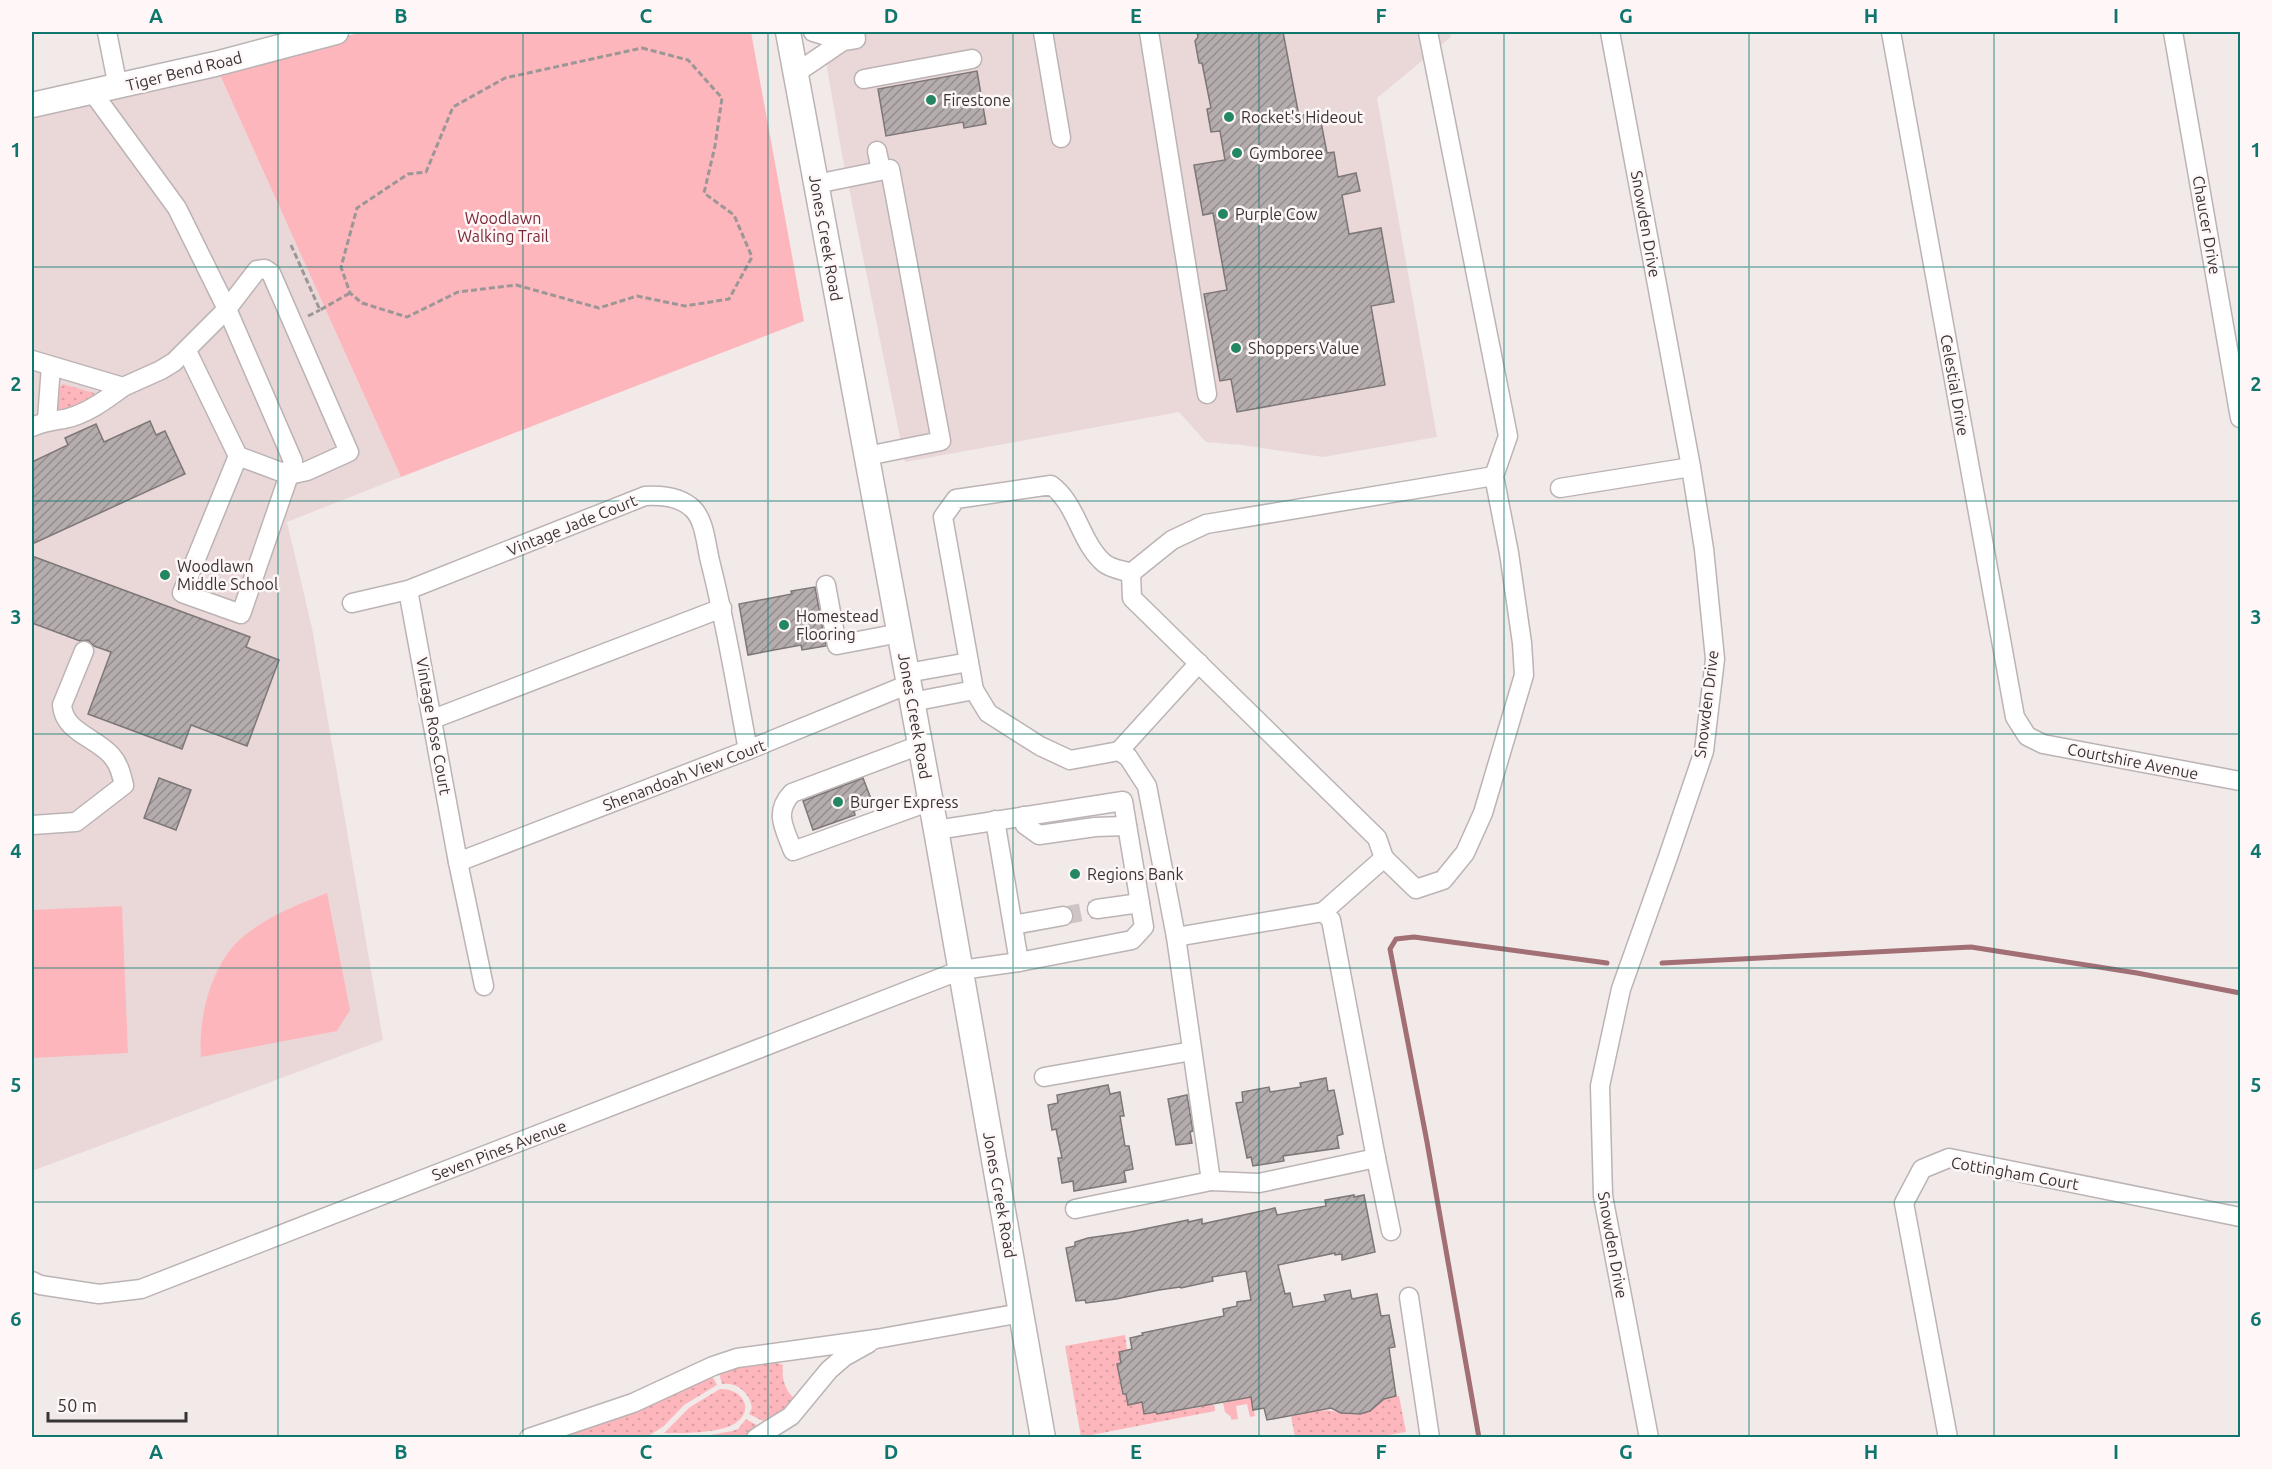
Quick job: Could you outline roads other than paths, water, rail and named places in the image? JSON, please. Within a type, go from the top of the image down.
[{"type":"main road","name":"Tiger Bend Road","points":[[32,105],[118,87],[336,32]]},
{"type":"main road","name":"Jones Creek Road","points":[[788,32],[931,801],[1043,1437]]},
{"type":"street","points":[[107,32],[118,87]]},
{"type":"street","points":[[813,32],[849,36]]},
{"type":"street","points":[[1043,32],[1061,138]]},
{"type":"street","points":[[1149,32],[1207,394]]},
{"type":"street","name":"Snowden Drive","points":[[1610,32],[1691,467],[1704,549],[1715,659],[1704,751],[1621,989],[1600,1086],[1603,1196],[1649,1437]]},
{"type":"street","name":"Celestial Drive","points":[[1891,32],[2015,717],[2027,736]]},
{"type":"street","name":"Chaucer Drive","points":[[2173,32],[2241,418]]},
{"type":"street","points":[[1131,573],[1132,598],[1377,838],[1383,858],[1416,889],[1443,880],[1465,853],[1483,813],[1524,675],[1522,643],[1509,553],[1494,476],[1508,436],[1429,34]]},
{"type":"street","points":[[796,72],[849,36]]},
{"type":"street","points":[[864,79],[972,59]]},
{"type":"street","points":[[93,93],[177,208],[227,309],[292,457],[289,475],[241,614],[182,593],[238,456]]},
{"type":"street","points":[[878,151],[881,170]]},
{"type":"street","points":[[816,184],[890,169],[941,441],[867,456]]},
{"type":"street","points":[[51,366],[39,424],[65,419],[105,401],[123,387],[160,370],[187,351],[227,309],[257,270],[265,269],[271,273],[349,452],[307,471],[289,475],[238,456],[187,351]]},
{"type":"street","points":[[32,360],[123,387]]},
{"type":"street","points":[[1560,488],[1691,467]]},
{"type":"street","points":[[1131,573],[1172,540],[1206,524],[1494,476]]},
{"type":"street","points":[[1131,573],[1106,565],[1087,543],[1062,493],[1051,485],[956,499],[943,517],[974,690],[988,713],[1040,746],[1070,760],[1119,751],[1199,663]]},
{"type":"street","name":"Vintage Jade Court","points":[[352,603],[408,590],[645,496],[661,495],[677,500],[693,508],[701,523],[722,608],[748,750]]},
{"type":"street","points":[[826,585],[837,645],[900,633]]},
{"type":"street","name":"Vintage Rose Court","points":[[408,590],[458,862],[484,986]]},
{"type":"street","points":[[433,719],[722,608]]},
{"type":"street","points":[[32,825],[76,822],[124,785],[120,767],[109,752],[72,726],[63,713],[62,705],[84,651]]},
{"type":"street","points":[[909,687],[969,662]]},
{"type":"street","points":[[909,687],[974,690]]},
{"type":"street","name":"Shenandoah View Court","points":[[458,862],[909,687]]},
{"type":"street","name":"Courtshire Avenue","points":[[2027,736],[2043,744],[2241,781]]},
{"type":"street","points":[[920,745],[792,793],[781,807],[782,820],[793,851],[931,801]]},
{"type":"street","points":[[1119,751],[1128,757],[1147,786],[1176,937],[1211,1181]]},
{"type":"street","points":[[936,830],[1123,801],[1140,903],[1097,909]]},
{"type":"street","points":[[1024,816],[1025,825],[1039,835],[1095,826],[1127,826]]},
{"type":"street","points":[[995,820],[1019,962]]},
{"type":"street","points":[[1176,937],[1323,912],[1383,858]]},
{"type":"street","name":"Seven Pines Avenue","points":[[32,1281],[40,1285],[99,1294],[141,1289],[961,970],[1019,962],[1132,940],[1144,927],[1140,903]]},
{"type":"street","points":[[1323,912],[1331,920],[1391,1231]]},
{"type":"street","points":[[1013,925],[1063,916]]},
{"type":"street","points":[[1044,1077],[1192,1051]]},
{"type":"street","points":[[1075,1209],[1211,1181],[1259,1183],[1376,1158]]},
{"type":"street","name":"Cottingham Court","points":[[1948,1437],[1904,1203],[1922,1169],[1948,1158],[2241,1217]]},
{"type":"street","points":[[1409,1297],[1430,1437]]},
{"type":"street","points":[[529,1437],[633,1403],[713,1366],[737,1358],[876,1339],[1021,1313]]},
{"type":"street","points":[[756,1437],[791,1416],[829,1370],[876,1339]]},
{"type":"waterway","points":[[1479,1438],[1427,1142],[1390,949],[1396,939],[1414,937],[1607,963]]},
{"type":"waterway","points":[[1662,963],[1971,947],[2137,973],[2240,993]]},
{"type":"tunnel","points":[[1063,916],[1097,909]]},
{"type":"place","name":"Firestone","points":[[931,100]]},
{"type":"place","name":"Rocket's Hideout","points":[[1229,117]]},
{"type":"place","name":"Gymboree","points":[[1237,153]]},
{"type":"place","name":"Purple Cow","points":[[1223,214]]},
{"type":"place","name":"Shoppers Value","points":[[1236,348]]},
{"type":"place","name":"Woodlawn Middle School","points":[[165,575]]},
{"type":"place","name":"Homestead Flooring","points":[[784,625]]},
{"type":"place","name":"Burger Express","points":[[838,802]]},
{"type":"place","name":"Regions Bank","points":[[1075,874]]},
{"type":"park label","name":"Woodlawn Walking Trail","points":[[503,227]]}]
